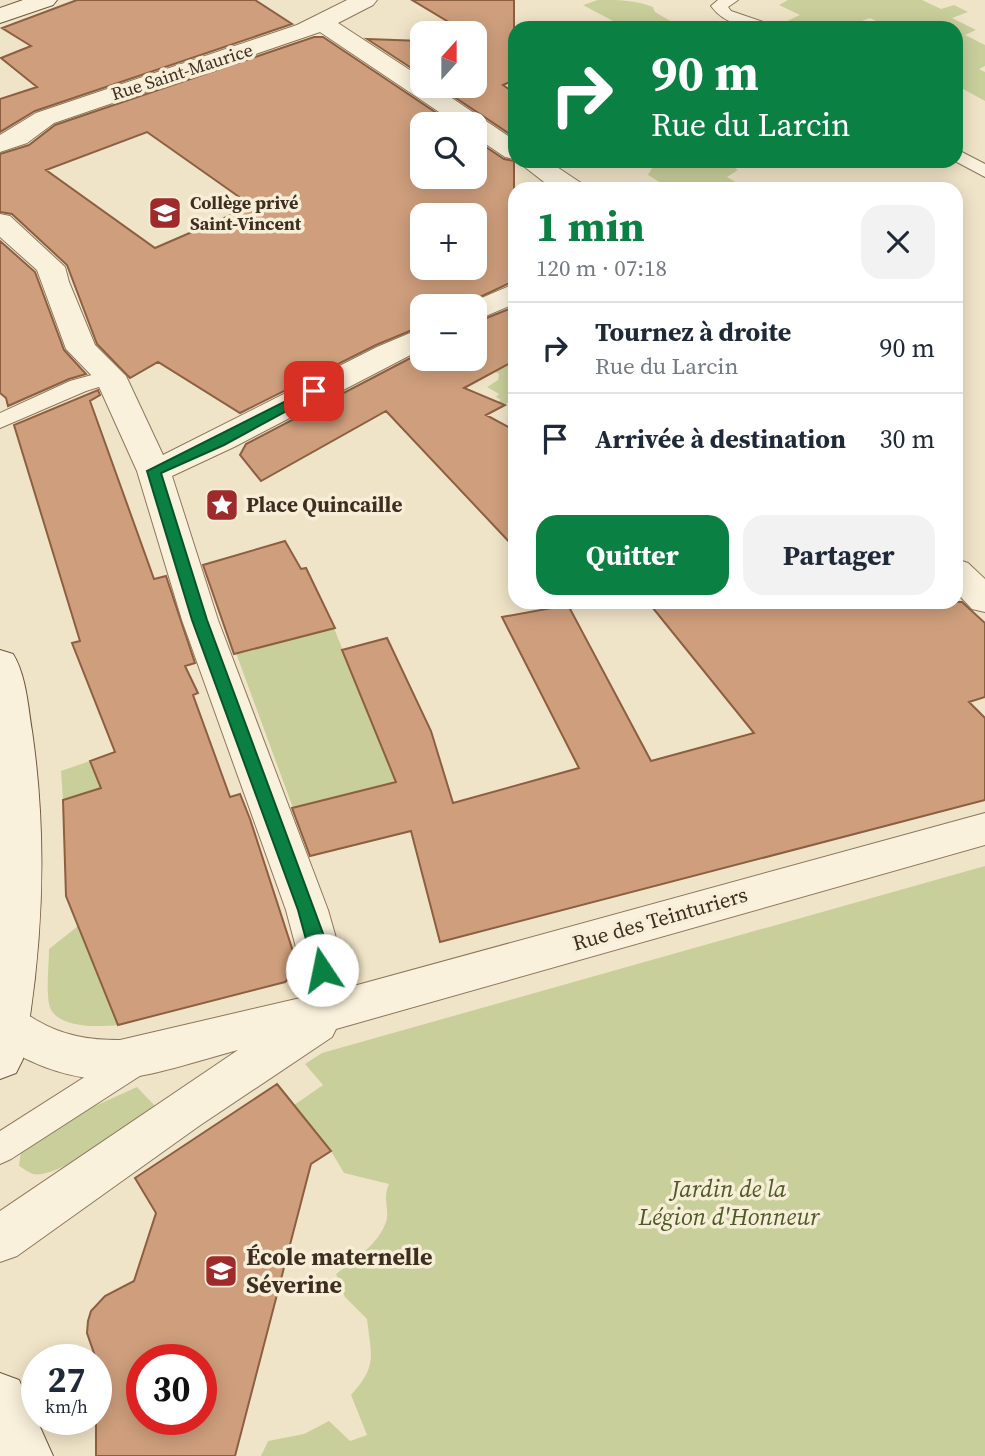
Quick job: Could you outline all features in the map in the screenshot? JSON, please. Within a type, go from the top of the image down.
[{"type":"street","points":[[0,16],[45,0]]},
{"type":"street","name":"Rue Saint-Maurice","points":[[0,144],[18,137],[45,118],[305,30],[365,0]]},
{"type":"street","points":[[320,21],[508,147]]},
{"type":"street","points":[[540,168],[561,182]]},
{"type":"street","points":[[0,222],[51,267],[54,282],[81,349],[110,376],[154,471],[200,620],[307,910],[335,1010]]},
{"type":"street","points":[[487,306],[508,296]]},
{"type":"street","points":[[154,471],[219,442],[361,365],[410,343]]},
{"type":"street","points":[[963,578],[985,600]]},
{"type":"street","points":[[0,663],[11,721],[23,836],[15,987],[4,1043],[32,1042],[73,1058],[108,1061],[139,1059],[236,1031],[335,1010]]},
{"type":"street","name":"Rue des Teinturiers","points":[[335,1010],[985,829]]},
{"type":"street","points":[[0,1239],[183,1111],[335,1010]]},
{"type":"street","points":[[0,1399],[26,1456]]},
{"type":"lane","points":[[730,0],[719,6],[725,14],[745,21]]},
{"type":"lane","points":[[963,158],[985,172]]},
{"type":"lane","points":[[0,421],[78,386],[110,376]]},
{"type":"lane","points":[[0,1149],[139,1059]]},
{"type":"green space","points":[[598,0],[627,1],[653,7],[655,12],[670,21],[613,21],[583,5]]},
{"type":"green space","points":[[788,0],[922,0],[941,9],[954,5],[968,12],[952,18],[958,21],[876,21],[870,18],[862,21],[787,21],[800,15],[779,5]]},
{"type":"green space","points":[[963,24],[976,30],[965,35],[985,45],[985,66],[979,69],[985,72],[985,101],[963,89]]},
{"type":"green space","points":[[652,168],[738,170],[727,177],[735,182],[660,182],[648,175]]},
{"type":"green space","points":[[503,360],[508,363],[508,403],[505,405],[497,402],[501,400],[496,397],[499,394],[487,387],[498,380],[499,374],[494,371]]},
{"type":"green space","points":[[329,616],[398,786],[360,796],[357,792],[293,808],[236,653]]},
{"type":"green space","points":[[90,761],[95,773],[133,778],[63,800],[61,771]]},
{"type":"green space","name":"Jardin de la Légion d'Honneur","points":[[985,866],[985,1456],[261,1456],[268,1441],[304,1434],[329,1421],[350,1441],[367,1435],[351,1395],[360,1385],[371,1360],[367,1319],[345,1297],[336,1274],[365,1251],[382,1230],[387,1217],[386,1194],[389,1184],[344,1173],[331,1151],[294,1105],[323,1085],[305,1064],[322,1053]]},
{"type":"green space","points":[[78,926],[118,1025],[89,1026],[68,1022],[59,1018],[49,1004],[49,949]]},
{"type":"green space","points":[[137,1087],[155,1106],[114,1136],[77,1159],[45,1173],[33,1174],[19,1166],[21,1151],[64,1120]]},
{"type":"building","points":[[77,0],[255,0],[292,24],[35,111],[0,132],[0,99],[37,87],[1,58],[31,46],[2,28]]},
{"type":"building","points":[[412,0],[514,0],[514,21],[508,21],[508,83],[503,85],[508,89],[508,133],[487,119],[487,112],[477,112],[456,98],[487,98],[487,21],[447,21]]},
{"type":"building","points":[[314,37],[323,37],[410,95],[410,98],[435,112],[410,112],[410,189],[487,189],[487,148],[508,160],[508,168],[514,168],[514,182],[508,182],[508,284],[486,294],[410,294],[410,331],[376,345],[240,413],[158,362],[130,378],[97,344],[67,265],[12,214],[0,212],[0,154],[29,145],[55,125]],"holes":[[[147,132],[252,206],[155,248],[46,170]]]},
{"type":"building","points":[[367,39],[410,41],[410,67]]},
{"type":"building","points":[[0,241],[35,272],[64,350],[86,374],[8,406],[6,398],[0,393]]},
{"type":"building","points":[[508,309],[508,364],[464,388],[505,405],[486,415],[508,427],[508,541],[386,411],[261,481],[240,455],[246,444],[410,358],[410,371],[487,371],[487,318]]},
{"type":"building","points":[[98,390],[100,395],[90,401],[154,579],[166,576],[195,663],[185,666],[198,693],[193,695],[230,797],[240,794],[250,819],[299,970],[285,982],[118,1025],[66,896],[63,800],[101,788],[90,761],[115,752],[72,643],[80,641],[14,425]]},
{"type":"building","points":[[285,541],[301,569],[306,568],[335,628],[234,654],[203,565]]},
{"type":"building","points":[[963,603],[985,623],[985,697],[969,702],[985,718],[985,800],[440,942],[411,831],[310,856],[292,808],[396,782],[342,650],[387,638],[431,731],[453,803],[579,768],[502,617],[546,609],[570,609],[651,761],[754,733],[654,609],[963,609]]},
{"type":"building","points":[[277,1084],[331,1151],[311,1164],[235,1456],[96,1456],[96,1435],[112,1435],[112,1344],[91,1344],[87,1333],[88,1321],[91,1311],[105,1296],[134,1281],[156,1213],[135,1178]]},
{"type":"place","name":"Collège privé Saint-Vincent","points":[[165,213]]},
{"type":"place","name":"Place Quincaille","points":[[222,505]]},
{"type":"place","name":"École maternelle Séverine","points":[[221,1271]]},
{"type":"route","points":[[314,391],[219,442],[154,471],[200,620],[307,910],[319,947],[322,970]]}]
